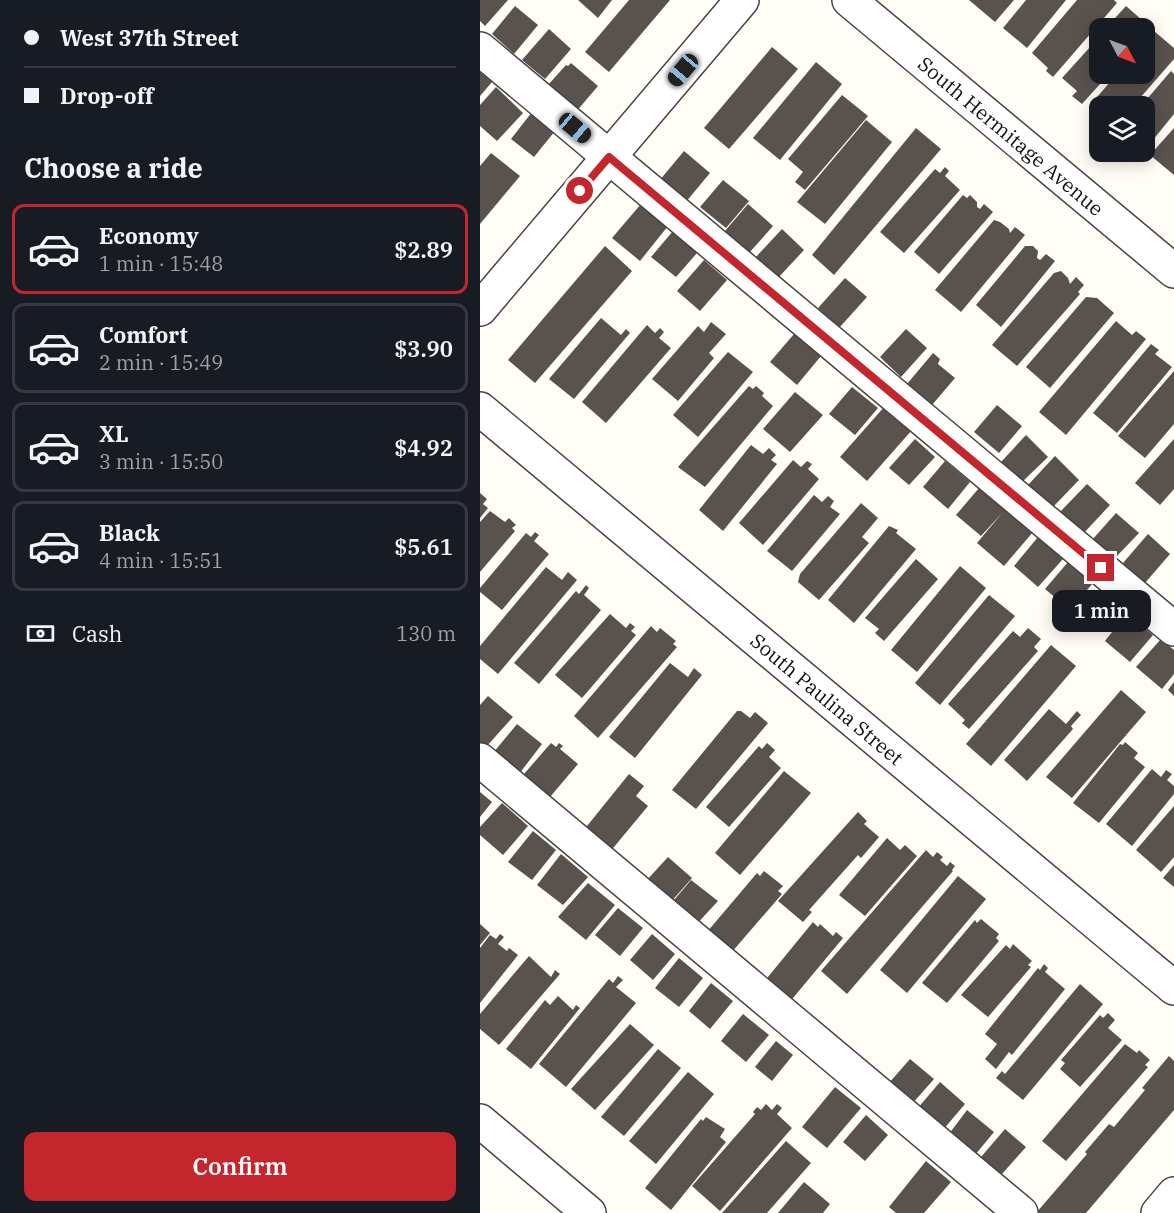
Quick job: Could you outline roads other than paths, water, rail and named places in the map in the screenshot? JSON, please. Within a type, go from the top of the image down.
[{"type":"street","points":[[480,309],[742,0]]},
{"type":"street","name":"South Hermitage Avenue","points":[[849,0],[1174,271]]},
{"type":"street","points":[[480,49],[1174,629]]},
{"type":"street","name":"South Paulina Street","points":[[480,409],[1174,988]]},
{"type":"street","points":[[480,760],[1021,1213]]},
{"type":"street","points":[[480,1122],[589,1213]]},
{"type":"street","points":[[1158,1213],[1174,1194]]}]
